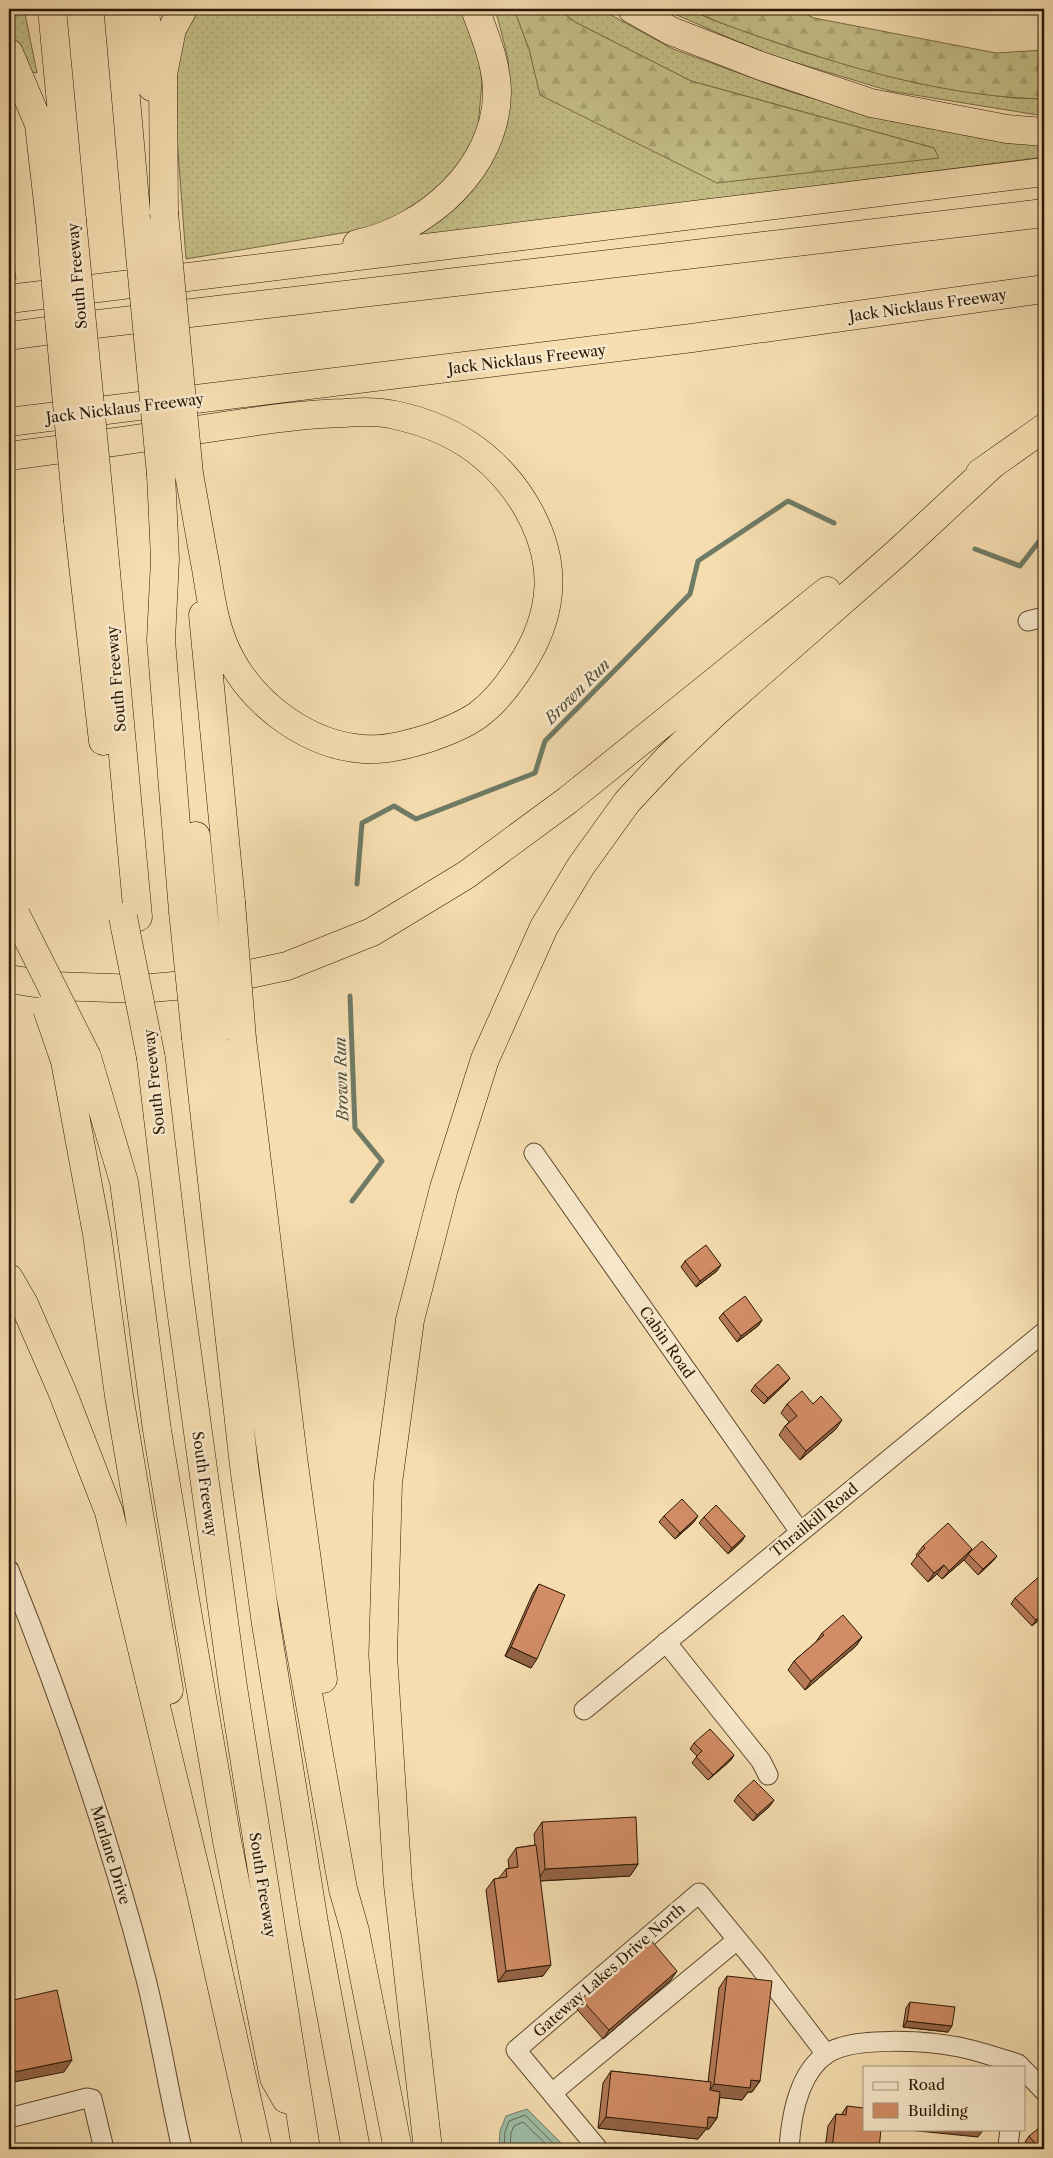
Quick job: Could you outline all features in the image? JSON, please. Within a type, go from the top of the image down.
[{"type":"highway","name":"South Freeway","points":[[52,9],[61,221],[130,917],[151,1058],[178,1287],[230,1667],[304,2139]]},
{"type":"highway","points":[[118,9],[161,474],[165,559],[162,640],[193,909],[244,1466],[265,1615],[314,1924],[356,2149]]},
{"type":"highway","points":[[145,9],[242,1039],[294,1467],[355,1908],[355,1931]]},
{"type":"highway","points":[[164,213],[164,74],[172,29],[183,9]]},
{"type":"highway","points":[[254,267],[368,242],[411,224],[448,196],[476,165],[491,130],[497,93],[490,51],[476,9]]},
{"type":"highway","points":[[632,9],[671,31],[752,63],[871,103],[1007,129],[1044,132]]},
{"type":"highway","points":[[9,53],[39,124],[61,221]]},
{"type":"highway","points":[[9,299],[254,267],[744,211],[1044,172]]},
{"type":"highway","points":[[9,336],[1044,213]]},
{"type":"highway","name":"Jack Nicklaus Freeway","points":[[9,422],[692,338],[1044,289]]},
{"type":"highway","points":[[9,456],[304,414],[368,412],[391,414],[438,427],[476,449],[506,476],[528,510],[544,547],[550,582],[545,620],[527,658],[497,699],[478,716],[456,728],[412,744],[365,749],[343,746],[296,727],[261,699],[244,681],[222,640],[214,616],[189,474]]},
{"type":"highway","points":[[9,979],[54,986],[140,989],[208,983],[287,966],[372,932],[466,875],[568,800],[889,541],[1044,428]]},
{"type":"highway","points":[[428,2149],[398,1885],[383,1655],[388,1483],[410,1320],[444,1188],[485,1060],[544,927],[581,866],[627,802],[669,757],[716,712],[891,559],[994,463]]},
{"type":"highway","points":[[12,909],[76,1059],[124,1182],[157,1430],[229,1850],[274,2078],[304,2139]]},
{"type":"highway","points":[[205,1035],[290,1592],[343,1889],[355,1931],[398,2149]]},
{"type":"highway","points":[[76,1059],[119,1396],[144,1533],[200,1889]]},
{"type":"highway","points":[[9,1278],[24,1304],[62,1391],[108,1512],[200,1889],[258,2149]]},
{"type":"street","name":"Cabin Road","points":[[534,1153],[800,1532]]},
{"type":"street","name":"Thrailkill Road","points":[[584,1710],[1044,1332]]},
{"type":"street","name":"Marlane Drive","points":[[9,1570],[79,1752],[122,1892],[146,1981],[182,2149]]},
{"type":"street","points":[[666,1642],[761,1762],[768,1776]]},
{"type":"street","name":"Gateway Lakes Drive North","points":[[598,2149],[516,2050],[699,1893],[760,1966],[826,2054]]},
{"type":"street","points":[[552,2093],[737,1940]]},
{"type":"street","points":[[789,2149],[790,2129],[797,2099],[809,2072],[826,2054],[841,2047],[899,2041],[959,2047],[1017,2066]]},
{"type":"street","points":[[1026,2073],[1044,2091]]},
{"type":"street","points":[[9,2118],[87,2098],[92,2099],[104,2149]]},
{"type":"street","points":[[1010,2130],[1008,2146],[1011,2149]]},
{"type":"green space","points":[[9,9],[24,9],[37,73],[31,72],[9,28]]},
{"type":"green space","points":[[191,9],[463,9],[474,33],[482,81],[478,128],[466,154],[447,183],[427,203],[372,228],[186,259],[173,83]]},
{"type":"green space","points":[[493,9],[514,9],[529,49],[938,158],[934,148],[691,81],[575,22],[558,9],[600,9],[673,49],[794,93],[895,121],[1044,144],[1044,157],[419,237],[418,231],[444,215],[466,197],[484,171],[510,96],[508,59],[498,19]]},
{"type":"green space","points":[[514,9],[558,9],[575,22],[691,81],[934,148],[939,158],[717,183],[540,95],[529,49]]},
{"type":"green space","points":[[663,9],[690,9],[710,19],[806,53],[916,83],[1013,98],[1044,99],[1044,116],[890,91],[764,53]]},
{"type":"green space","points":[[690,9],[794,9],[814,18],[996,53],[1044,50],[1044,99],[1010,97],[942,88],[874,73],[742,31]]},
{"type":"green space","points":[[9,233],[16,279],[9,280]]},
{"type":"water","points":[[527,2109],[565,2149],[499,2149],[500,2131],[506,2116]]},
{"type":"building","points":[[706,1245],[721,1265],[700,1281],[685,1261]]},
{"type":"building","points":[[745,1296],[762,1320],[741,1336],[723,1313]]},
{"type":"building","points":[[778,1364],[790,1378],[768,1398],[755,1385]]},
{"type":"building","points":[[802,1391],[813,1404],[821,1396],[842,1420],[806,1451],[785,1426],[797,1416],[787,1404]]},
{"type":"building","points":[[682,1499],[698,1516],[680,1533],[664,1516]]},
{"type":"building","points":[[716,1505],[745,1536],[732,1548],[704,1517]]},
{"type":"building","points":[[948,1523],[972,1549],[949,1571],[944,1565],[934,1573],[918,1555],[925,1548],[923,1546]]},
{"type":"building","points":[[982,1541],[997,1556],[983,1569],[968,1554]]},
{"type":"building","points":[[1043,1573],[1044,1612],[1036,1620],[1015,1598]]},
{"type":"building","points":[[539,1584],[565,1595],[537,1659],[511,1647]]},
{"type":"building","points":[[843,1615],[862,1637],[811,1681],[794,1661],[824,1635],[822,1633]]},
{"type":"building","points":[[710,1729],[734,1755],[713,1775],[696,1757],[702,1751],[694,1743]]},
{"type":"building","points":[[754,1780],[774,1800],[757,1815],[738,1795]]},
{"type":"building","points":[[636,1817],[638,1864],[545,1869],[542,1822]]},
{"type":"building","points":[[536,1845],[551,1965],[506,1971],[494,1879],[507,1877],[506,1869],[518,1867],[516,1848]]},
{"type":"building","points":[[650,1939],[677,1971],[609,2030],[581,1999]]},
{"type":"building","points":[[727,1976],[772,1981],[760,2081],[751,2080],[750,2088],[714,2084]]},
{"type":"building","points":[[57,1990],[72,2060],[9,2073],[9,2001]]},
{"type":"building","points":[[910,2002],[955,2007],[952,2026],[907,2021]]},
{"type":"building","points":[[611,2071],[711,2082],[710,2090],[720,2092],[717,2118],[708,2117],[707,2128],[606,2117]]},
{"type":"building","points":[[847,2106],[863,2108],[863,2130],[881,2130],[879,2149],[832,2149],[836,2114],[846,2115]]},
{"type":"building","points":[[1044,2124],[1044,2149],[1040,2149],[1029,2136]]},
{"type":"waterway","name":"Brown Run","points":[[357,884],[362,823],[394,806],[416,819],[535,773],[545,741],[690,594],[698,561],[788,501],[834,523]]},
{"type":"waterway","name":"Brown Run","points":[[975,549],[1020,566],[1044,535]]},
{"type":"waterway","name":"Brown Run","points":[[350,996],[355,1128],[382,1161],[352,1201]]}]
